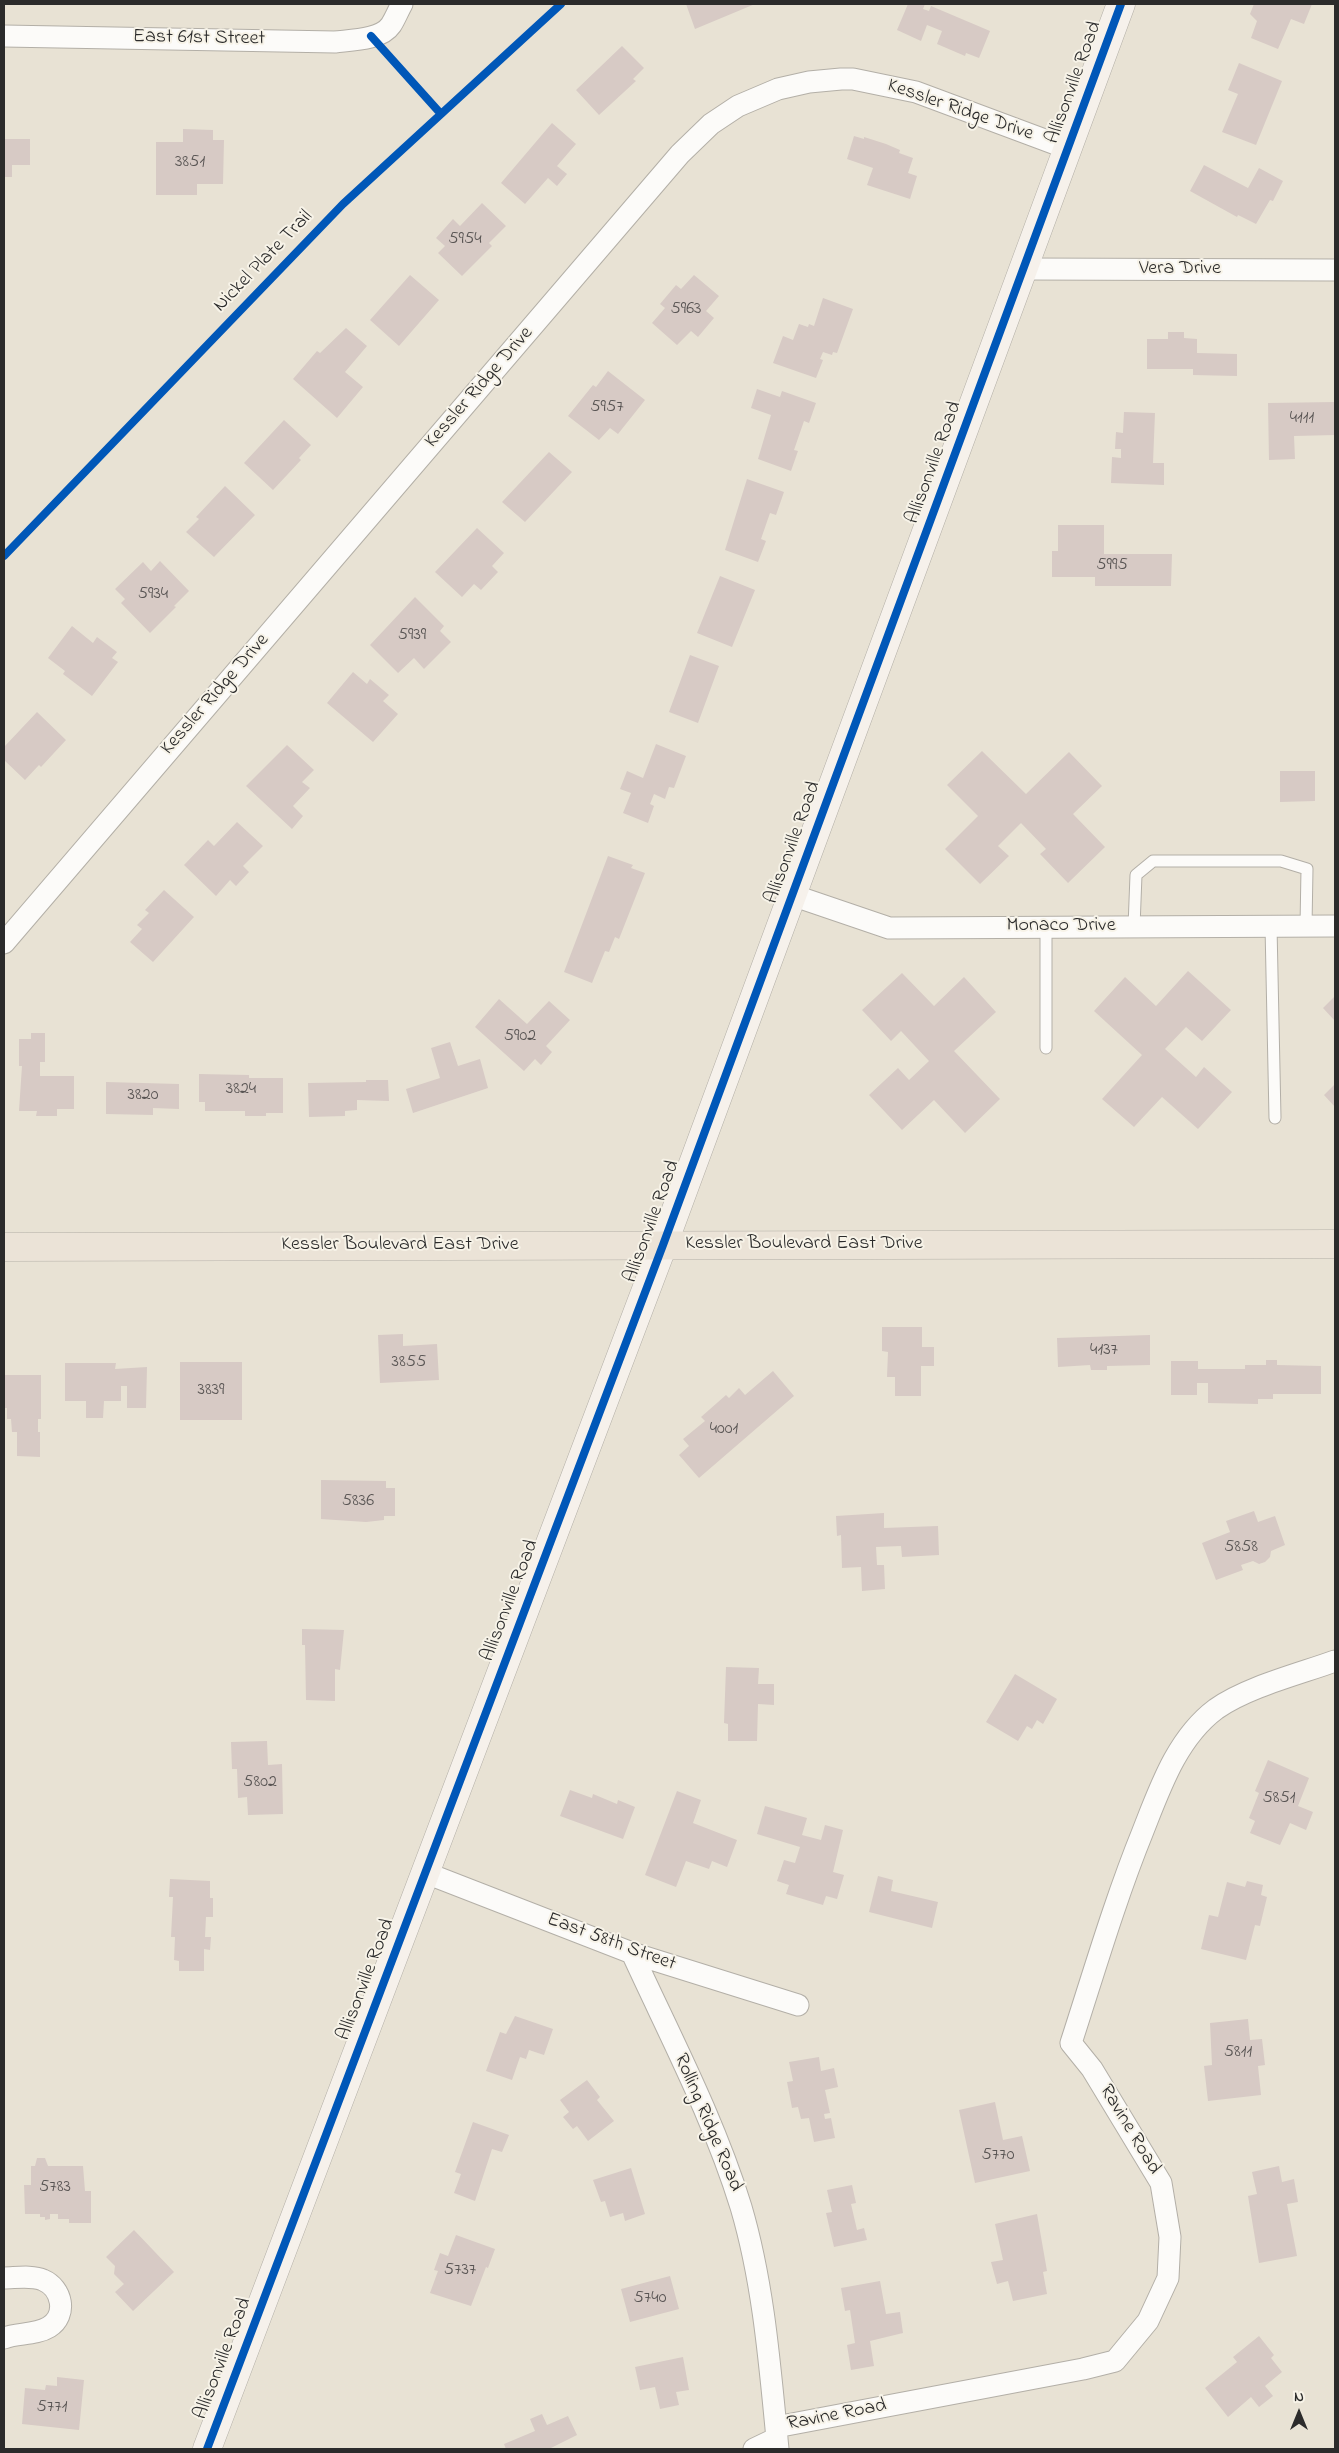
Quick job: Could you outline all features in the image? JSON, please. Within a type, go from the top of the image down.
[{"type":"main road","name":"Allisonville Road","points":[[207,2449],[662,1245],[1025,269],[1121,4]]},
{"type":"main road","name":"Kessler Boulevard East Drive","points":[[4,1247],[1335,1244]]},
{"type":"street","name":"East 61st Street","points":[[4,36],[335,42],[371,36],[382,32],[391,26],[402,4]]},
{"type":"street","name":"Kessler Ridge Drive","points":[[4,943],[673,161],[695,138],[716,121],[738,106],[778,89],[820,80],[852,79],[916,92],[1069,149]]},
{"type":"street","name":"Vera Drive","points":[[1025,269],[1335,270]]},
{"type":"street","name":"Monaco Drive","points":[[792,896],[889,928],[1335,926]]},
{"type":"street","name":"Ravine Road","points":[[777,2438],[1115,2361],[1148,2321],[1168,2278],[1170,2237],[1161,2183],[1092,2069],[1071,2043],[1123,1880],[1172,1762],[1184,1743],[1215,1710],[1234,1698],[1335,1661]]},
{"type":"street","name":"East 58th Street","points":[[426,1873],[632,1953],[798,2005]]},
{"type":"street","name":"Rolling Ridge Road","points":[[632,1953],[724,2154],[739,2202],[760,2295],[777,2438]]},
{"type":"street","points":[[4,2278],[43,2280],[56,2291],[61,2306],[59,2315],[48,2327],[4,2338]]},
{"type":"street","points":[[754,2449],[777,2438]]},
{"type":"lane","points":[[1134,927],[1136,874],[1153,861],[1281,861],[1307,869],[1306,926]]},
{"type":"lane","points":[[1271,926],[1275,1118]]},
{"type":"lane","points":[[1046,927],[1046,1048]]},
{"type":"path","points":[[371,36],[440,114]]},
{"type":"path","points":[[434,121],[448,108]]},
{"type":"building","points":[[686,4],[755,4],[695,29]]},
{"type":"building","points":[[908,4],[925,4],[923,9],[929,11],[931,6],[990,31],[979,58],[966,53],[965,56],[937,44],[942,31],[927,25],[921,41],[897,30]]},
{"type":"building","points":[[1254,4],[1312,4],[1304,24],[1291,19],[1278,49],[1251,38],[1257,21],[1250,14]]},
{"type":"building","points":[[622,46],[644,68],[633,79],[636,81],[599,115],[576,90]]},
{"type":"building","points":[[1239,63],[1282,81],[1256,145],[1222,132],[1238,94],[1228,90]]},
{"type":"building","points":[[552,123],[576,144],[557,166],[567,174],[557,186],[548,178],[525,204],[501,183]]},
{"type":"building","points":[[183,129],[213,130],[213,140],[224,140],[223,184],[197,184],[197,195],[156,195],[156,142],[183,142]]},
{"type":"building","points":[[854,136],[886,144],[900,150],[899,153],[913,158],[908,173],[917,176],[910,199],[867,185],[873,168],[847,159]]},
{"type":"building","points":[[4,139],[30,139],[30,165],[12,165],[12,177],[4,177]]},
{"type":"building","points":[[1204,165],[1248,188],[1259,168],[1283,181],[1273,201],[1270,200],[1256,224],[1238,215],[1237,217],[1190,191]]},
{"type":"building","points":[[482,203],[506,226],[489,243],[492,246],[462,276],[438,253],[445,246],[436,238],[453,219],[460,226]]},
{"type":"building","points":[[410,275],[439,300],[399,346],[370,320]]},
{"type":"building","points":[[694,275],[719,296],[706,311],[714,318],[698,337],[691,331],[677,345],[652,323],[665,308],[660,304],[676,285],[681,289]]},
{"type":"building","points":[[823,298],[853,309],[837,353],[833,352],[832,355],[823,352],[820,359],[823,360],[816,378],[773,363],[783,336],[793,340],[799,324],[808,327],[809,324],[814,326]]},
{"type":"building","points":[[346,328],[367,346],[345,372],[363,387],[337,418],[293,379],[317,351],[320,353]]},
{"type":"building","points":[[1168,332],[1184,332],[1184,338],[1197,339],[1197,353],[1237,354],[1237,376],[1193,375],[1193,369],[1147,369],[1147,339],[1168,339]]},
{"type":"building","points":[[608,371],[645,400],[618,434],[610,428],[599,440],[568,416],[593,385],[596,387]]},
{"type":"building","points":[[757,389],[780,397],[782,391],[816,403],[809,423],[804,421],[794,450],[798,451],[791,471],[758,459],[771,415],[751,408]]},
{"type":"building","points":[[1335,402],[1335,435],[1294,436],[1295,459],[1269,460],[1268,403]]},
{"type":"building","points":[[1124,412],[1155,413],[1153,463],[1164,463],[1164,485],[1111,483],[1112,457],[1121,458],[1121,449],[1115,449],[1116,432],[1123,433]]},
{"type":"building","points":[[284,420],[311,445],[299,458],[301,460],[273,490],[244,463]]},
{"type":"building","points":[[549,452],[572,472],[525,522],[502,502]]},
{"type":"building","points":[[747,479],[784,492],[776,515],[770,513],[761,539],[766,541],[758,562],[725,550]]},
{"type":"building","points":[[225,486],[255,515],[214,557],[186,532],[199,519],[196,517]]},
{"type":"building","points":[[1058,525],[1104,525],[1104,554],[1172,554],[1171,586],[1095,586],[1095,577],[1052,577],[1052,551],[1058,551]]},
{"type":"building","points":[[477,528],[504,553],[492,566],[498,572],[481,590],[474,584],[462,597],[435,572]]},
{"type":"building","points":[[160,561],[189,591],[150,633],[121,603],[125,599],[115,589],[143,562],[151,571]]},
{"type":"building","points":[[720,576],[755,590],[732,647],[697,633]]},
{"type":"building","points":[[415,597],[444,626],[440,631],[451,642],[424,669],[414,658],[398,673],[370,645]]},
{"type":"building","points":[[72,626],[93,643],[97,637],[117,652],[112,658],[118,662],[92,696],[63,674],[65,671],[48,658]]},
{"type":"building","points":[[690,655],[719,666],[698,723],[669,712]]},
{"type":"building","points":[[353,672],[367,684],[370,679],[389,695],[383,701],[398,714],[373,742],[327,703]]},
{"type":"building","points":[[37,712],[66,740],[41,767],[39,765],[25,780],[4,760],[4,747]]},
{"type":"building","points":[[656,744],[686,756],[674,788],[669,787],[665,799],[654,794],[650,804],[654,806],[648,823],[623,813],[631,793],[620,789],[627,771],[643,778]]},
{"type":"building","points":[[287,745],[314,770],[302,782],[310,788],[293,806],[303,816],[292,829],[246,786]]},
{"type":"building","points":[[982,751],[1026,794],[1069,752],[1102,786],[1073,814],[1105,847],[1068,883],[1040,854],[1046,849],[1021,823],[998,846],[1009,856],[980,884],[945,849],[978,816],[947,785]]},
{"type":"building","points":[[1280,771],[1315,771],[1315,801],[1280,802]]},
{"type":"building","points":[[237,822],[263,846],[243,866],[249,872],[236,886],[230,880],[216,896],[184,865],[208,840],[214,846]]},
{"type":"building","points":[[608,856],[633,865],[631,868],[645,873],[619,939],[615,937],[609,952],[605,951],[592,983],[564,972]]},
{"type":"building","points":[[164,890],[194,917],[153,962],[130,942],[142,929],[137,925],[149,913],[145,910]]},
{"type":"building","points":[[1188,971],[1231,1010],[1202,1041],[1186,1027],[1165,1049],[1196,1077],[1204,1067],[1232,1092],[1198,1129],[1162,1097],[1134,1127],[1102,1099],[1142,1055],[1094,1011],[1125,977],[1156,1006]]},
{"type":"building","points":[[902,973],[934,1006],[964,977],[996,1012],[954,1051],[1000,1099],[965,1133],[934,1100],[902,1130],[869,1095],[898,1068],[909,1080],[929,1061],[901,1031],[891,1041],[862,1010]]},
{"type":"building","points":[[1335,996],[1335,1021],[1323,1008]]},
{"type":"building","points":[[499,999],[527,1024],[549,1001],[570,1020],[546,1046],[552,1052],[541,1065],[535,1059],[524,1071],[475,1027]]},
{"type":"building","points":[[31,1033],[45,1033],[45,1062],[40,1062],[40,1076],[74,1076],[74,1109],[57,1109],[57,1116],[36,1116],[37,1111],[19,1111],[22,1066],[19,1066],[19,1039],[31,1039]]},
{"type":"building","points":[[450,1042],[458,1066],[480,1059],[488,1088],[413,1113],[406,1089],[440,1078],[431,1048]]},
{"type":"building","points":[[199,1074],[249,1075],[249,1078],[283,1078],[283,1113],[266,1113],[266,1116],[245,1116],[245,1111],[205,1111],[205,1102],[199,1102]]},
{"type":"building","points":[[366,1080],[388,1080],[389,1101],[357,1100],[357,1110],[345,1111],[345,1116],[309,1117],[308,1083],[366,1082]]},
{"type":"building","points":[[106,1082],[179,1084],[179,1109],[153,1108],[153,1115],[106,1114]]},
{"type":"building","points":[[1335,1084],[1335,1107],[1324,1095]]},
{"type":"building","points":[[882,1327],[922,1327],[922,1347],[934,1347],[934,1366],[921,1366],[921,1396],[895,1396],[895,1377],[887,1377],[888,1352],[882,1351]]},
{"type":"building","points":[[403,1334],[403,1346],[437,1344],[439,1380],[380,1383],[378,1335]]},
{"type":"building","points":[[1150,1335],[1150,1365],[1107,1366],[1107,1370],[1091,1370],[1090,1365],[1058,1367],[1057,1338]]},
{"type":"building","points":[[1266,1360],[1277,1360],[1277,1365],[1321,1366],[1321,1394],[1273,1394],[1273,1399],[1258,1399],[1258,1404],[1208,1403],[1208,1383],[1197,1383],[1197,1395],[1171,1395],[1171,1361],[1198,1361],[1198,1369],[1245,1369],[1245,1365],[1266,1365]]},
{"type":"building","points":[[180,1362],[242,1362],[242,1420],[180,1420]]},
{"type":"building","points":[[65,1363],[116,1363],[115,1369],[147,1367],[146,1408],[127,1408],[127,1386],[121,1386],[121,1401],[104,1401],[103,1418],[86,1418],[86,1401],[65,1401]]},
{"type":"building","points":[[773,1371],[794,1396],[699,1478],[679,1455],[689,1446],[683,1439],[705,1421],[701,1417],[726,1395],[729,1398],[739,1388],[745,1395]]},
{"type":"building","points":[[4,1375],[41,1375],[41,1419],[38,1419],[40,1457],[17,1456],[17,1432],[12,1432],[11,1419],[7,1419],[7,1408],[4,1408]]},
{"type":"building","points":[[321,1480],[386,1481],[386,1488],[395,1488],[395,1516],[384,1516],[384,1520],[366,1522],[321,1519]]},
{"type":"building","points":[[1254,1511],[1258,1522],[1275,1516],[1285,1545],[1271,1551],[1270,1557],[1265,1562],[1259,1564],[1253,1561],[1241,1565],[1243,1570],[1216,1580],[1202,1543],[1230,1532],[1226,1521]]},
{"type":"building","points":[[884,1513],[884,1528],[938,1526],[939,1555],[902,1557],[901,1546],[876,1547],[877,1565],[884,1565],[885,1589],[862,1591],[861,1567],[842,1568],[841,1535],[837,1536],[836,1516]]},
{"type":"building","points":[[302,1629],[344,1630],[340,1670],[335,1669],[335,1701],[306,1700],[305,1645],[302,1645]]},
{"type":"building","points":[[726,1667],[759,1668],[758,1684],[774,1684],[774,1705],[758,1704],[757,1741],[728,1741],[728,1724],[724,1723]]},
{"type":"building","points":[[1015,1674],[1057,1699],[1043,1724],[1037,1720],[1032,1729],[1027,1726],[1018,1741],[986,1722]]},
{"type":"building","points":[[267,1741],[268,1765],[282,1764],[283,1814],[248,1815],[247,1797],[238,1798],[237,1769],[232,1769],[231,1742]]},
{"type":"building","points":[[1268,1760],[1309,1778],[1298,1806],[1313,1812],[1306,1830],[1290,1823],[1280,1845],[1250,1833],[1255,1821],[1249,1818],[1259,1793],[1255,1791]]},
{"type":"building","points":[[570,1790],[592,1798],[593,1794],[617,1804],[618,1800],[635,1807],[623,1839],[560,1816]]},
{"type":"building","points":[[677,1791],[701,1800],[693,1823],[737,1840],[727,1867],[712,1861],[709,1869],[686,1861],[676,1887],[645,1875]]},
{"type":"building","points":[[765,1806],[807,1818],[802,1835],[821,1840],[825,1825],[843,1830],[833,1872],[844,1875],[837,1899],[826,1896],[823,1905],[786,1894],[789,1885],[777,1881],[784,1860],[795,1863],[800,1847],[757,1834]]},
{"type":"building","points":[[878,1876],[893,1880],[891,1891],[938,1902],[932,1928],[869,1912]]},
{"type":"building","points":[[170,1879],[210,1881],[210,1898],[213,1898],[213,1917],[206,1917],[205,1937],[211,1937],[210,1950],[204,1949],[204,1971],[179,1971],[179,1961],[174,1960],[175,1937],[171,1937],[173,1897],[169,1897]]},
{"type":"building","points":[[1247,1881],[1263,1885],[1261,1895],[1267,1897],[1260,1926],[1255,1925],[1246,1960],[1201,1949],[1209,1915],[1218,1917],[1227,1882],[1245,1887]]},
{"type":"building","points":[[515,2016],[553,2029],[544,2055],[529,2050],[526,2059],[520,2057],[512,2080],[486,2071],[500,2032],[506,2034]]},
{"type":"building","points":[[1248,2019],[1250,2040],[1262,2039],[1265,2065],[1258,2066],[1261,2095],[1208,2101],[1204,2066],[1212,2065],[1210,2023]]},
{"type":"building","points":[[819,2057],[821,2071],[834,2068],[838,2087],[825,2090],[830,2113],[824,2114],[825,2119],[831,2118],[835,2138],[814,2142],[809,2118],[801,2119],[798,2107],[792,2108],[787,2082],[793,2081],[789,2062]]},
{"type":"building","points":[[587,2080],[600,2097],[597,2100],[614,2121],[588,2141],[577,2126],[573,2129],[563,2117],[569,2112],[560,2100]]},
{"type":"building","points":[[995,2102],[1003,2140],[1022,2136],[1030,2171],[975,2183],[959,2110]]},
{"type":"building","points":[[473,2122],[509,2135],[502,2152],[492,2149],[475,2201],[454,2193],[461,2174],[455,2172]]},
{"type":"building","points":[[37,2158],[45,2158],[48,2166],[83,2166],[85,2191],[91,2191],[91,2223],[69,2223],[69,2219],[58,2219],[58,2214],[50,2214],[50,2219],[45,2220],[45,2217],[40,2217],[40,2214],[25,2214],[24,2185],[31,2185],[31,2166],[35,2166]]},
{"type":"building","points":[[1279,2166],[1282,2182],[1294,2179],[1298,2202],[1287,2204],[1297,2256],[1259,2263],[1248,2196],[1257,2194],[1252,2172]]},
{"type":"building","points":[[631,2168],[645,2214],[625,2221],[623,2213],[610,2217],[605,2201],[601,2202],[593,2180]]},
{"type":"building","points":[[852,2185],[856,2203],[851,2204],[857,2230],[864,2228],[867,2240],[834,2247],[826,2213],[832,2212],[827,2190]]},
{"type":"building","points":[[1037,2214],[1047,2271],[1043,2272],[1047,2294],[1013,2301],[1008,2281],[997,2284],[991,2262],[1003,2260],[995,2224]]},
{"type":"building","points":[[134,2230],[174,2272],[133,2311],[115,2292],[124,2284],[114,2274],[115,2266],[106,2257]]},
{"type":"building","points":[[456,2235],[495,2249],[471,2306],[430,2293],[438,2271],[434,2270],[440,2253],[448,2256]]},
{"type":"building","points":[[670,2276],[679,2309],[630,2322],[621,2289]]},
{"type":"building","points":[[880,2281],[886,2314],[900,2312],[903,2333],[870,2341],[874,2366],[851,2370],[847,2345],[855,2343],[850,2310],[845,2311],[841,2288]]},
{"type":"building","points":[[1259,2336],[1274,2355],[1271,2358],[1282,2372],[1265,2386],[1273,2396],[1259,2407],[1251,2397],[1228,2417],[1205,2388],[1237,2362],[1233,2357]]},
{"type":"building","points":[[683,2357],[689,2390],[676,2392],[679,2405],[660,2409],[655,2387],[640,2390],[635,2367]]},
{"type":"building","points":[[57,2377],[84,2380],[79,2430],[22,2424],[25,2388],[45,2390],[46,2385],[57,2386]]},
{"type":"building","points":[[542,2414],[547,2425],[568,2416],[577,2435],[549,2449],[506,2449],[504,2444],[535,2431],[530,2419]]},
{"type":"cycle path","name":"Nickel Plate Trail","points":[[4,556],[343,204],[561,4]]},
{"type":"cycle path","points":[[207,2449],[663,1245],[1121,4]]},
{"type":"cycle path","points":[[371,36],[441,114]]}]
